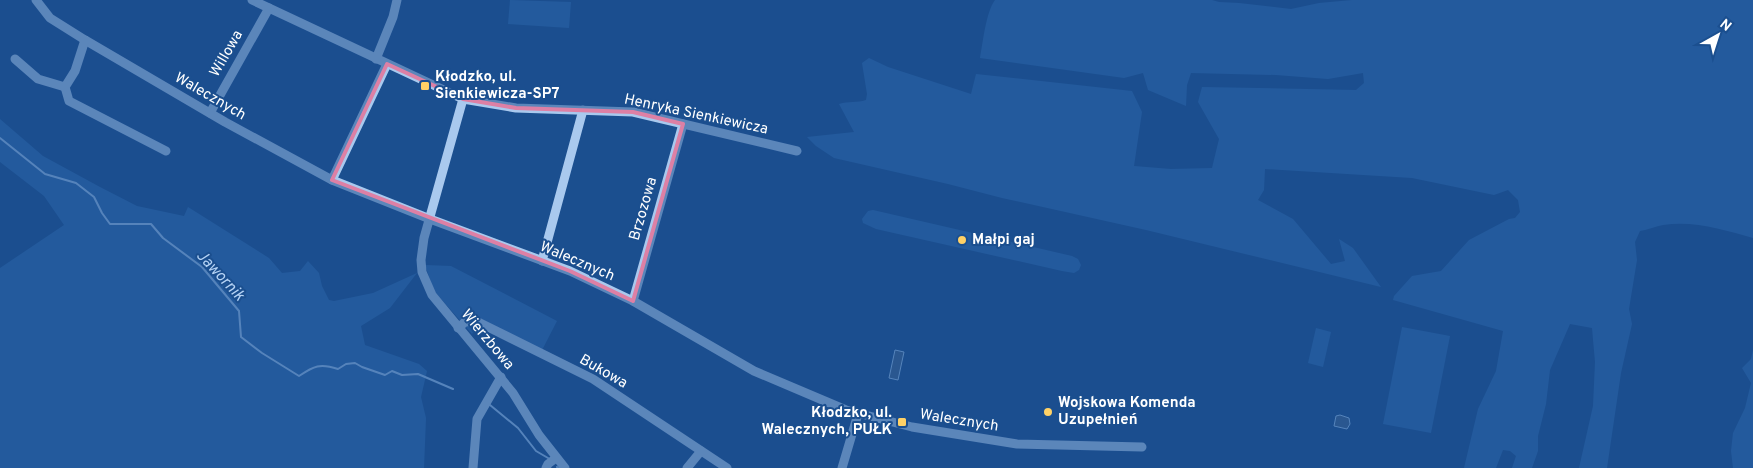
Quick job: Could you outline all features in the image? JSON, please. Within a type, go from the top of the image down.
[{"type":"street","name":"Walecznych","points":[[36,0],[50,18],[85,40],[210,113],[332,180],[570,271],[633,301],[754,371],[828,403],[858,414],[944,433],[1017,444],[1142,447]]},
{"type":"street","name":"Henryka Sienkiewicza","points":[[252,0],[463,99],[516,108],[633,112],[797,151]]},
{"type":"street","points":[[376,59],[393,16],[397,0]]},
{"type":"street","name":"Willowa","points":[[210,113],[269,8]]},
{"type":"street","points":[[85,40],[75,70],[65,87],[69,101],[166,151]]},
{"type":"street","points":[[15,59],[38,79],[65,87]]},
{"type":"street","points":[[332,180],[387,64]]},
{"type":"street","name":"Wierzbowa","points":[[463,99],[423,246],[422,272],[432,295],[501,377],[539,435],[565,468]]},
{"type":"street","points":[[542,261],[583,110]]},
{"type":"street","name":"Brzozowa","points":[[633,301],[682,124]]},
{"type":"street","name":"Bukowa","points":[[458,328],[465,322],[476,321],[593,379],[727,468]]},
{"type":"street","points":[[473,468],[477,419],[501,377]]},
{"type":"street","points":[[842,468],[858,414]]},
{"type":"street","points":[[687,468],[701,451]]},
{"type":"street","points":[[546,468],[556,458]]},
{"type":"highlighted area","points":[[387,64],[463,99],[516,108],[633,112],[683,124],[633,301],[570,271],[332,180]]},
{"type":"shaded area","points":[[510,0],[571,2],[569,28],[508,24]]},
{"type":"shaded area","points":[[995,0],[1212,0],[1291,9],[1319,3],[1352,0],[1753,0],[1753,238],[1709,227],[1686,224],[1663,225],[1640,231],[1635,242],[1637,260],[1629,309],[1632,324],[1621,373],[1607,468],[1579,468],[1593,406],[1595,362],[1592,328],[1570,324],[1550,370],[1546,404],[1538,436],[1538,451],[1532,468],[1512,468],[1516,456],[1510,451],[1503,450],[1496,468],[1464,468],[1478,409],[1496,371],[1503,331],[1393,300],[1394,296],[1412,276],[1441,271],[1469,240],[1509,219],[1515,218],[1520,212],[1518,200],[1508,190],[1494,195],[1412,178],[1265,169],[1264,190],[1258,200],[1293,219],[1331,264],[1345,261],[1339,239],[1353,248],[1381,287],[1146,230],[834,158],[816,146],[807,137],[854,132],[839,104],[866,100],[867,94],[862,63],[869,58],[888,67],[971,94],[976,74],[1132,91],[1142,112],[1134,166],[1171,169],[1212,168],[1219,139],[1198,102],[1202,87],[1356,90],[1364,83],[1363,73],[1328,79],[1276,75],[1191,73],[1187,85],[1186,106],[1148,90],[1143,73],[1124,78],[980,58],[987,19]]},
{"type":"shaded area","points":[[0,119],[43,156],[137,206],[184,216],[188,207],[269,258],[282,273],[300,271],[308,261],[319,273],[322,286],[329,300],[334,301],[373,293],[417,273],[390,308],[361,326],[365,345],[419,364],[427,371],[421,397],[426,418],[424,468],[0,468],[0,268],[64,225],[44,196],[0,162]]},
{"type":"shaded area","name":"Małpi gaj","points":[[873,210],[1072,256],[1078,259],[1081,265],[1079,270],[1074,273],[1062,271],[876,229],[863,223],[862,219],[868,211]]},
{"type":"shaded area","points":[[425,265],[451,266],[557,321],[539,356],[478,326],[472,334],[434,291]]},
{"type":"shaded area","points":[[1402,327],[1450,336],[1431,433],[1383,424]]},
{"type":"shaded area","points":[[1316,328],[1331,332],[1323,367],[1308,363]]},
{"type":"shaded area","points":[[895,350],[904,352],[898,380],[889,378]]},
{"type":"shaded area","points":[[1753,350],[1753,468],[1733,468],[1731,451],[1733,433],[1745,408],[1751,383],[1742,368],[1751,359]]},
{"type":"shaded area","points":[[1340,415],[1349,418],[1350,424],[1347,429],[1334,426],[1336,416]]},
{"type":"waterway","name":"Jawornik","points":[[0,138],[45,174],[76,183],[94,197],[110,224],[151,224],[163,238],[202,267],[239,311],[241,337],[262,353],[299,376],[317,366],[338,369],[346,364],[355,363],[385,375],[392,371],[402,375],[418,374],[453,389]]},
{"type":"waterway","name":"Jawornik","points":[[490,405],[518,428],[536,451],[548,458]]},
{"type":"place","name":"Kłodzko, ul. Sienkiewicza-SP7","points":[[425,86]]},
{"type":"place","name":"Małpi gaj","points":[[962,240]]},
{"type":"place","name":"Wojskowa Komenda Uzupełnień","points":[[1048,412]]},
{"type":"place","name":"Kłodzko, ul. Walecznych, PUŁK","points":[[902,422]]}]
